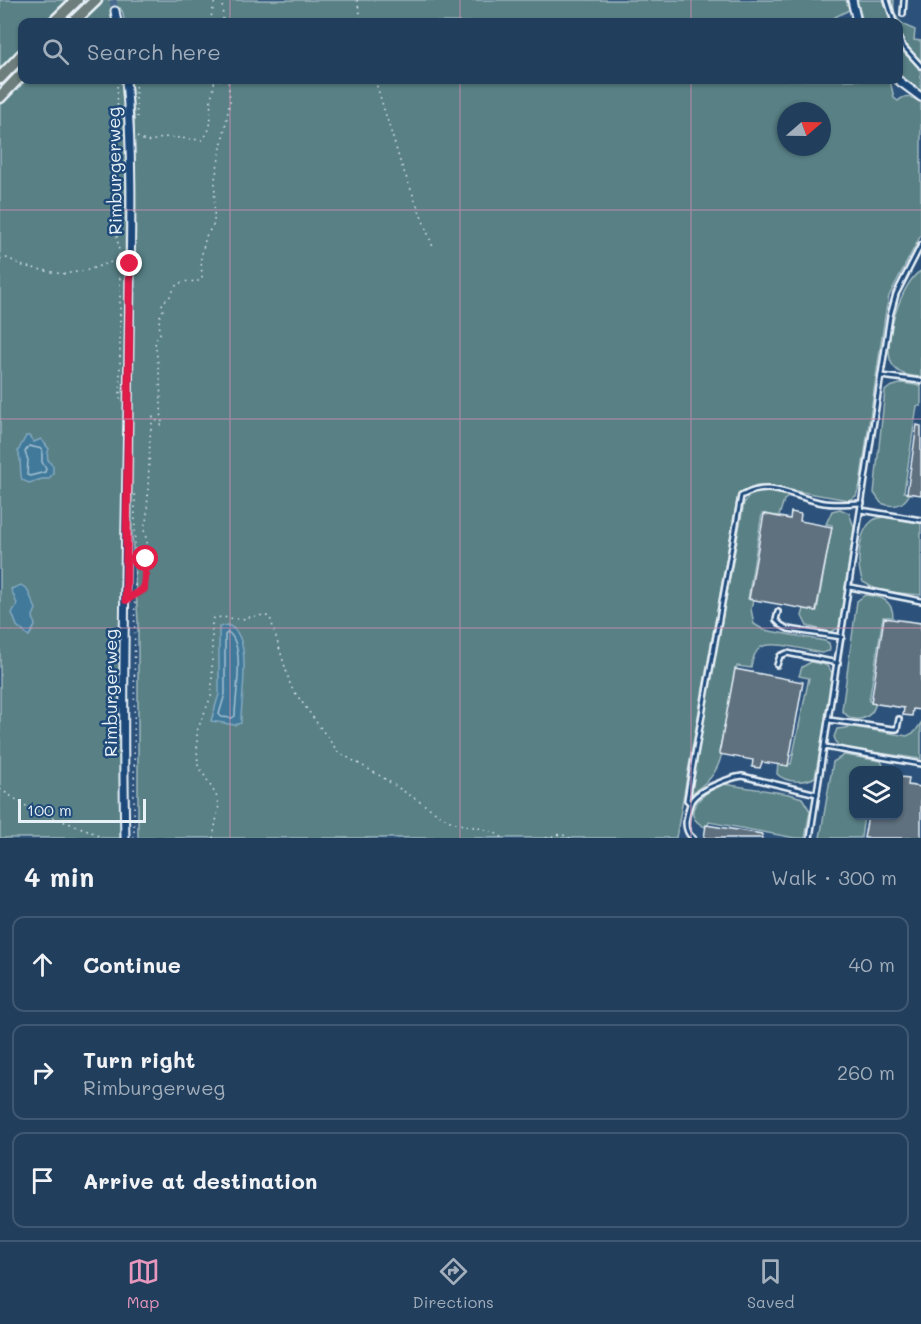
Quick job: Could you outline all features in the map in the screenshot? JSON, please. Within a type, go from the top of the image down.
[{"type":"highway","points":[[58,18],[77,0]]},
{"type":"highway","points":[[77,18],[96,0]]},
{"type":"highway","points":[[0,78],[18,59]]},
{"type":"highway","points":[[0,97],[18,78]]},
{"type":"street","points":[[852,0],[856,18]]},
{"type":"street","points":[[116,11],[117,18]]},
{"type":"street","name":"Rimburgerweg","points":[[125,838],[124,688],[130,264],[126,84]]},
{"type":"street","points":[[903,84],[921,97]]},
{"type":"lane","points":[[888,0],[893,18]]},
{"type":"lane","points":[[903,14],[904,0]]},
{"type":"lane","points":[[903,46],[921,66]]},
{"type":"lane","points":[[810,838],[890,316],[896,294],[921,245]]},
{"type":"lane","points":[[881,376],[921,381]]},
{"type":"lane","points":[[690,802],[687,800],[690,782],[741,496],[759,488],[770,488],[826,504],[862,503]]},
{"type":"lane","points":[[861,510],[921,519]]},
{"type":"lane","points":[[850,586],[921,601]]},
{"type":"lane","points":[[778,612],[776,620],[788,628],[842,637]]},
{"type":"lane","points":[[777,665],[780,656],[787,653],[838,663]]},
{"type":"lane","points":[[829,720],[897,729],[898,719]]},
{"type":"lane","points":[[825,747],[921,764]]},
{"type":"lane","points":[[693,838],[688,834],[686,821],[690,802],[695,796],[722,782],[742,777],[817,794]]},
{"type":"path","points":[[211,18],[215,0]]},
{"type":"path","points":[[222,0],[223,18]]},
{"type":"path","points":[[357,0],[361,18]]},
{"type":"path","name":"Rimburgerweg","points":[[117,84],[116,228],[120,259],[120,401]]},
{"type":"path","points":[[118,127],[147,142],[167,137],[202,140],[209,132],[211,98],[215,84]]},
{"type":"path","points":[[135,594],[145,586],[147,542],[144,530],[147,516],[148,457],[153,417],[162,426],[155,341],[160,334],[159,318],[163,310],[162,303],[170,298],[177,284],[188,281],[196,282],[202,277],[201,258],[206,236],[214,224],[215,179],[230,101],[228,84]]},
{"type":"path","points":[[376,84],[400,161],[433,247]]},
{"type":"path","points":[[0,259],[8,258],[23,267],[62,274],[85,271],[120,259]]},
{"type":"path","name":"Rimburgerweg","points":[[134,838],[135,489]]},
{"type":"path","points":[[213,838],[219,805],[216,795],[198,765],[196,748],[197,731],[212,694],[212,624],[214,618],[223,616],[238,619],[262,615],[270,617],[291,687],[338,752],[448,820],[460,826],[490,830],[503,838]]},
{"type":"path","points":[[0,789],[34,811],[88,830],[101,838]]},
{"type":"path","points":[[546,838],[561,834],[570,838]]},
{"type":"green space","points":[[0,0],[67,0],[49,18],[18,18],[18,50],[0,70]]},
{"type":"green space","points":[[101,0],[846,0],[849,10],[836,18],[124,18],[120,8],[114,13],[113,18],[83,18]]},
{"type":"green space","points":[[857,0],[884,0],[891,18],[862,18]]},
{"type":"green space","points":[[887,0],[894,0],[894,11],[897,18],[894,18]]},
{"type":"green space","points":[[903,24],[915,30],[914,40],[921,41],[921,64],[912,56],[905,46]]},
{"type":"green space","points":[[903,52],[921,69],[921,91],[903,77]]},
{"type":"green space","points":[[20,84],[122,84],[126,132],[122,838],[0,838],[0,105]]},
{"type":"green space","points":[[131,84],[891,84],[894,98],[898,101],[909,97],[921,103],[921,235],[889,296],[860,484],[856,496],[849,500],[766,486],[757,486],[738,495],[676,838],[138,838],[138,621],[132,535],[134,115]]},
{"type":"green space","points":[[921,271],[921,377],[905,374],[895,368],[889,355],[889,343],[895,314],[901,299],[914,277]]},
{"type":"green space","points":[[903,383],[921,386],[921,406],[917,406],[904,492],[910,493],[905,501],[898,505],[890,505],[881,503],[874,493],[885,391]]},
{"type":"green space","points":[[762,490],[790,496],[784,500],[779,516],[762,514],[748,599],[753,601],[751,609],[754,624],[764,630],[825,641],[829,643],[830,648],[829,651],[822,653],[782,645],[767,645],[757,651],[751,668],[737,666],[719,752],[722,753],[720,761],[710,778],[689,795],[744,503],[749,496]]},
{"type":"green space","points":[[840,509],[849,513],[854,527],[839,628],[830,632],[807,626],[802,616],[804,609],[817,611],[832,525],[826,524],[832,511]]},
{"type":"green space","points":[[884,517],[921,523],[921,595],[879,591],[863,582],[859,559],[863,534],[872,521]]},
{"type":"green space","points":[[865,595],[885,600],[891,607],[893,617],[883,617],[869,701],[876,702],[874,708],[866,717],[856,719],[846,715],[842,710],[857,601]]},
{"type":"green space","points":[[811,662],[826,665],[834,675],[815,777],[801,781],[790,780],[777,774],[778,762],[791,764],[809,678],[799,676],[802,667]]},
{"type":"green space","points":[[921,723],[921,759],[844,748],[838,746],[834,737],[837,729],[854,727],[907,736],[915,732]]},
{"type":"green space","points":[[844,755],[881,761],[883,766],[849,766],[849,820],[863,820],[861,838],[820,838],[833,762]]},
{"type":"green space","points":[[723,784],[802,798],[810,811],[805,838],[709,822],[707,828],[693,816],[693,810],[701,798]]},
{"type":"water","points":[[26,436],[34,442],[41,439],[49,449],[48,458],[53,466],[53,473],[49,479],[29,483],[22,480],[18,451]]},
{"type":"water","points":[[21,585],[27,589],[36,609],[33,616],[35,626],[29,636],[17,626],[12,613],[17,604],[11,589]]},
{"type":"water","points":[[227,625],[236,631],[241,641],[243,654],[241,723],[235,725],[211,721],[219,694],[219,627]]},
{"type":"building","points":[[917,425],[921,426],[921,495],[907,493]]},
{"type":"building","points":[[791,512],[801,514],[800,521],[832,527],[816,611],[749,599],[764,514],[790,519]]},
{"type":"building","points":[[884,618],[921,623],[921,710],[913,709],[912,716],[903,715],[904,708],[871,703]]},
{"type":"building","points":[[735,669],[803,682],[788,766],[762,762],[760,768],[752,767],[753,760],[719,754]]},
{"type":"building","points":[[903,777],[909,778],[908,785],[921,787],[921,838],[864,838],[867,820],[903,820]]},
{"type":"building","points":[[706,825],[762,834],[762,838],[704,838]]},
{"type":"tunnel","points":[[113,0],[115,11]]},
{"type":"route","points":[[130,264],[126,600],[144,589],[146,559]]}]
